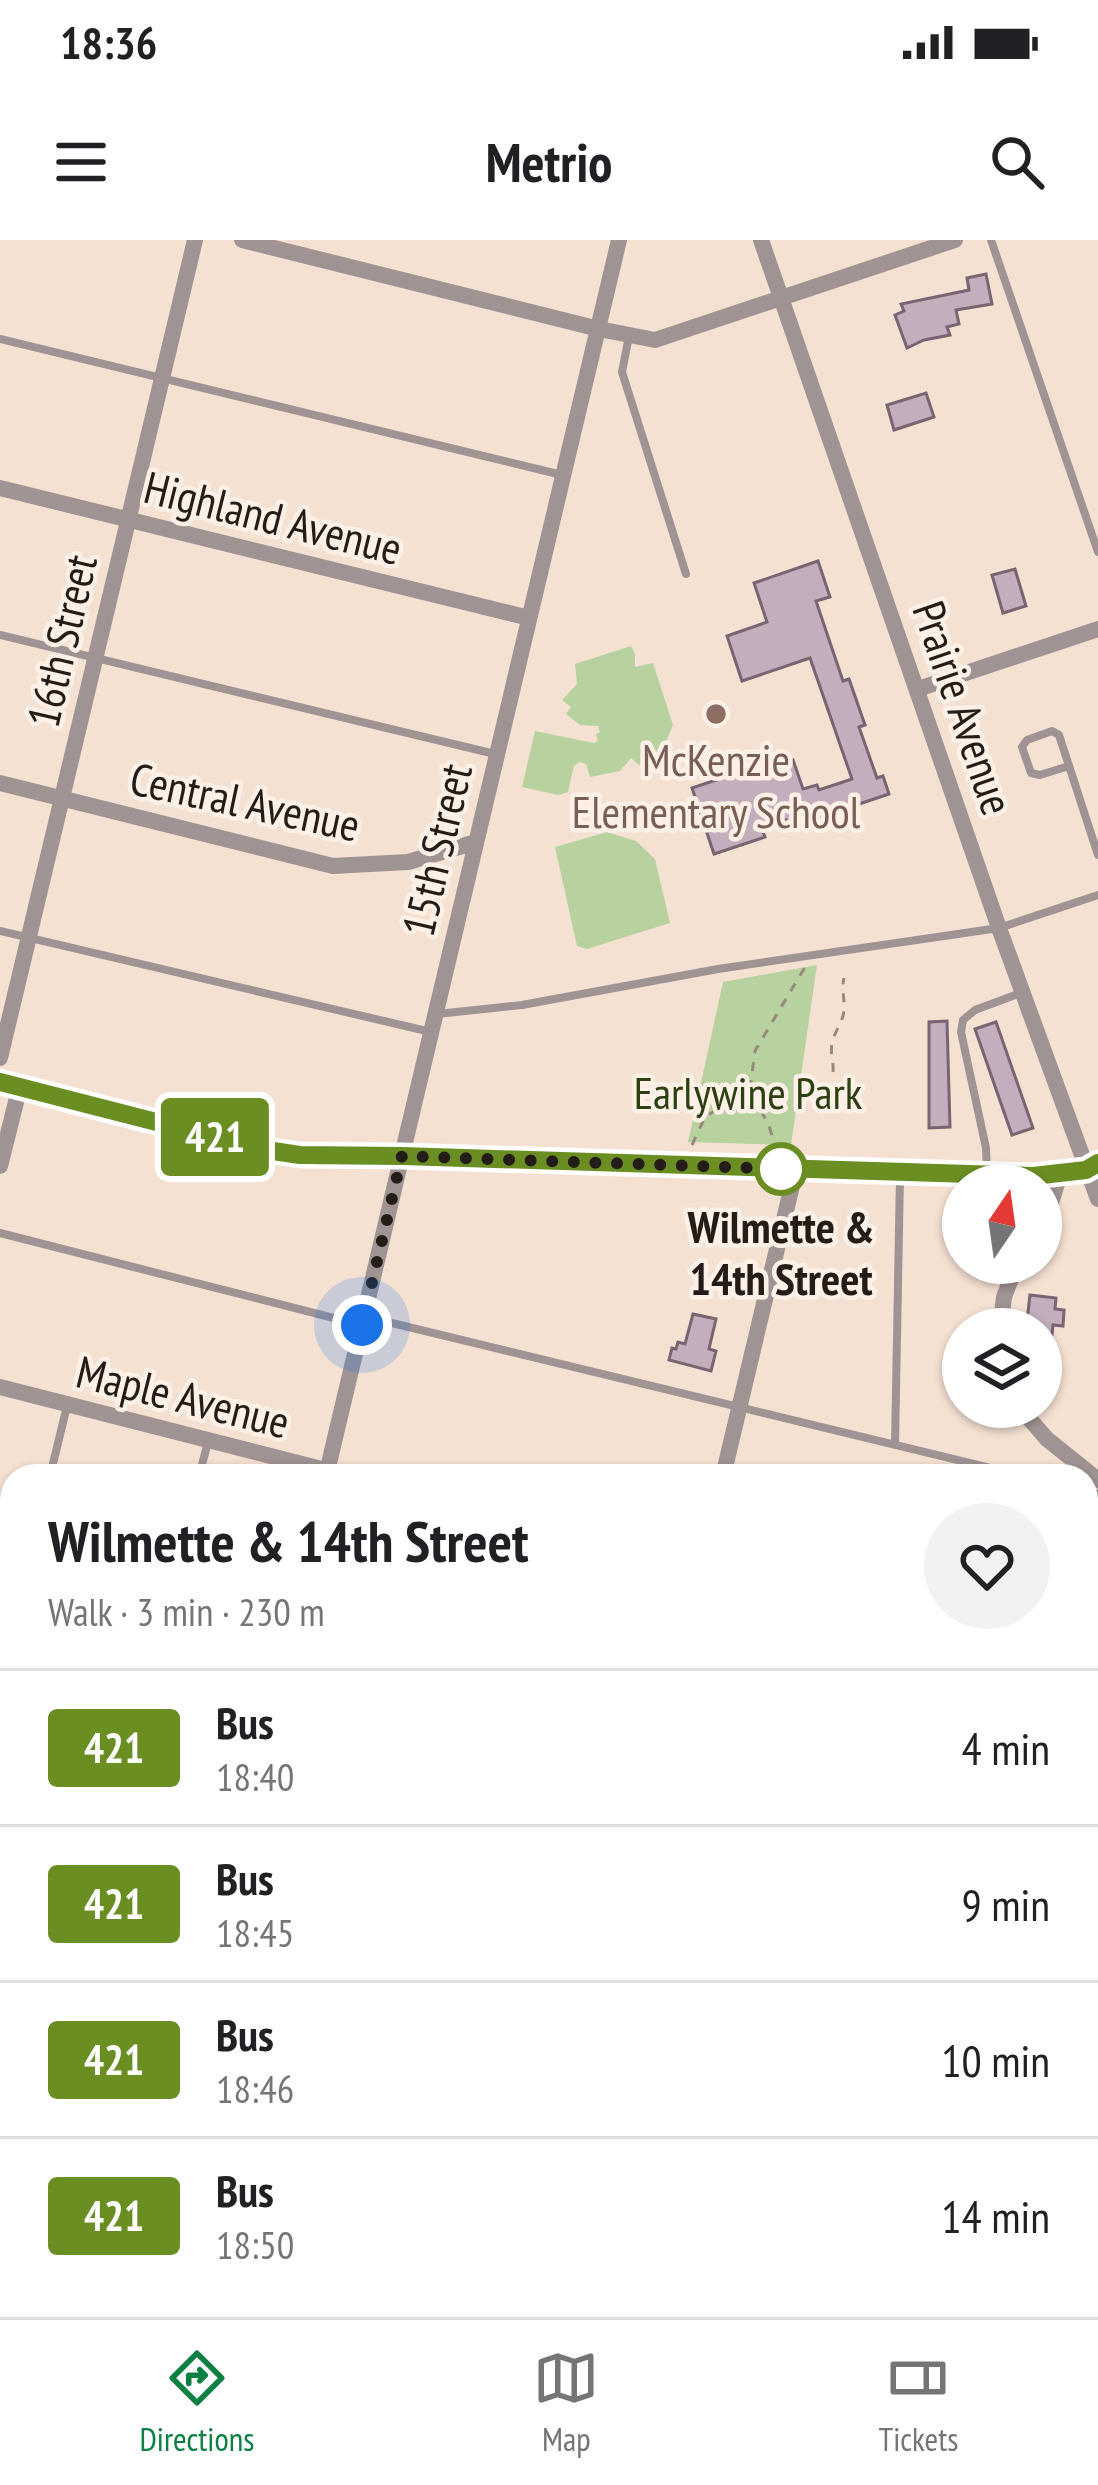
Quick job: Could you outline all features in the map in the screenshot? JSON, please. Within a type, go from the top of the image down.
[{"type":"street","name":"16th Street","points":[[0,1058],[194,240]]},
{"type":"street","points":[[242,240],[655,340],[955,240]]},
{"type":"street","name":"15th Street","points":[[329,1464],[620,240]]},
{"type":"street","name":"Prairie Avenue","points":[[761,240],[999,928],[1092,1166],[1098,1199]]},
{"type":"street","name":"Highland Avenue","points":[[0,488],[529,618]]},
{"type":"street","points":[[918,689],[1098,629]]},
{"type":"street","name":"Central Avenue","points":[[0,783],[333,866],[408,862],[476,842]]},
{"type":"street","points":[[0,1166],[10,1084],[300,1155],[942,1173]]},
{"type":"street","points":[[1062,1174],[1092,1166]]},
{"type":"street","points":[[726,1464],[796,1169]]},
{"type":"street","name":"Maple Avenue","points":[[0,1388],[295,1464]]},
{"type":"street","points":[[1037,1428],[1078,1464]]},
{"type":"lane","points":[[992,240],[1098,552]]},
{"type":"lane","points":[[629,336],[622,371],[686,574]]},
{"type":"lane","points":[[0,339],[564,475]]},
{"type":"lane","points":[[0,634],[496,755]]},
{"type":"lane","points":[[1069,766],[1031,773],[1022,747],[1027,740],[1052,730],[1059,735],[1098,855]]},
{"type":"lane","points":[[0,932],[434,1023],[616,986],[999,928],[1098,895]]},
{"type":"lane","points":[[987,1164],[961,1032],[963,1020],[975,1010],[1022,992]]},
{"type":"lane","points":[[896,1445],[901,1172]]},
{"type":"lane","points":[[0,1233],[974,1464]]},
{"type":"lane","points":[[53,1464],[68,1405]]},
{"type":"lane","points":[[202,1464],[208,1440]]},
{"type":"path","points":[[775,1147],[750,1089],[755,1052],[809,956]]},
{"type":"path","points":[[833,1072],[831,1050],[845,1005],[844,978]]},
{"type":"path","points":[[692,1144],[705,1117],[750,1089]]},
{"type":"green space","points":[[631,646],[635,667],[653,663],[673,725],[659,759],[639,765],[631,758],[620,771],[590,777],[586,764],[579,762],[568,792],[558,795],[522,787],[535,731],[598,741],[598,726],[580,725],[566,714],[571,707],[562,700],[577,684],[575,664]]},
{"type":"green space","points":[[607,832],[636,841],[655,859],[670,923],[587,949],[577,946],[555,847]]},
{"type":"green space","name":"Earlywine Park","points":[[817,965],[791,1145],[688,1142],[723,982]]},
{"type":"building","points":[[986,274],[992,304],[956,310],[959,324],[947,327],[950,335],[907,348],[895,315],[904,311],[901,304],[969,290],[967,278]]},
{"type":"building","points":[[926,393],[934,417],[894,430],[887,405]]},
{"type":"building","points":[[818,561],[830,597],[816,601],[843,681],[849,679],[865,725],[859,727],[877,778],[883,776],[889,794],[788,828],[786,820],[762,829],[765,837],[714,854],[692,788],[793,760],[803,789],[817,785],[819,790],[852,779],[810,658],[742,681],[727,636],[767,622],[754,583]]},
{"type":"building","points":[[1015,569],[1026,606],[1003,613],[992,575]]},
{"type":"building","points":[[947,1021],[950,1127],[929,1128],[929,1022]]},
{"type":"building","points":[[996,1022],[1033,1128],[1012,1135],[975,1029]]},
{"type":"building","points":[[1030,1295],[1056,1298],[1055,1308],[1028,1308]]},
{"type":"building","points":[[693,1314],[716,1319],[709,1349],[716,1351],[711,1371],[669,1360],[678,1342],[685,1344]]},
{"type":"bus line","name":"421","points":[[0,1082],[300,1155],[1033,1176],[1086,1170],[1098,1163]]},
{"type":"place","name":"McKenzie Elementary School","points":[[716,714]]},
{"type":"place","name":"Wilmette & 14th Street","points":[[781,1169]]},
{"type":"route","points":[[362,1325],[402,1156],[781,1169]]}]
